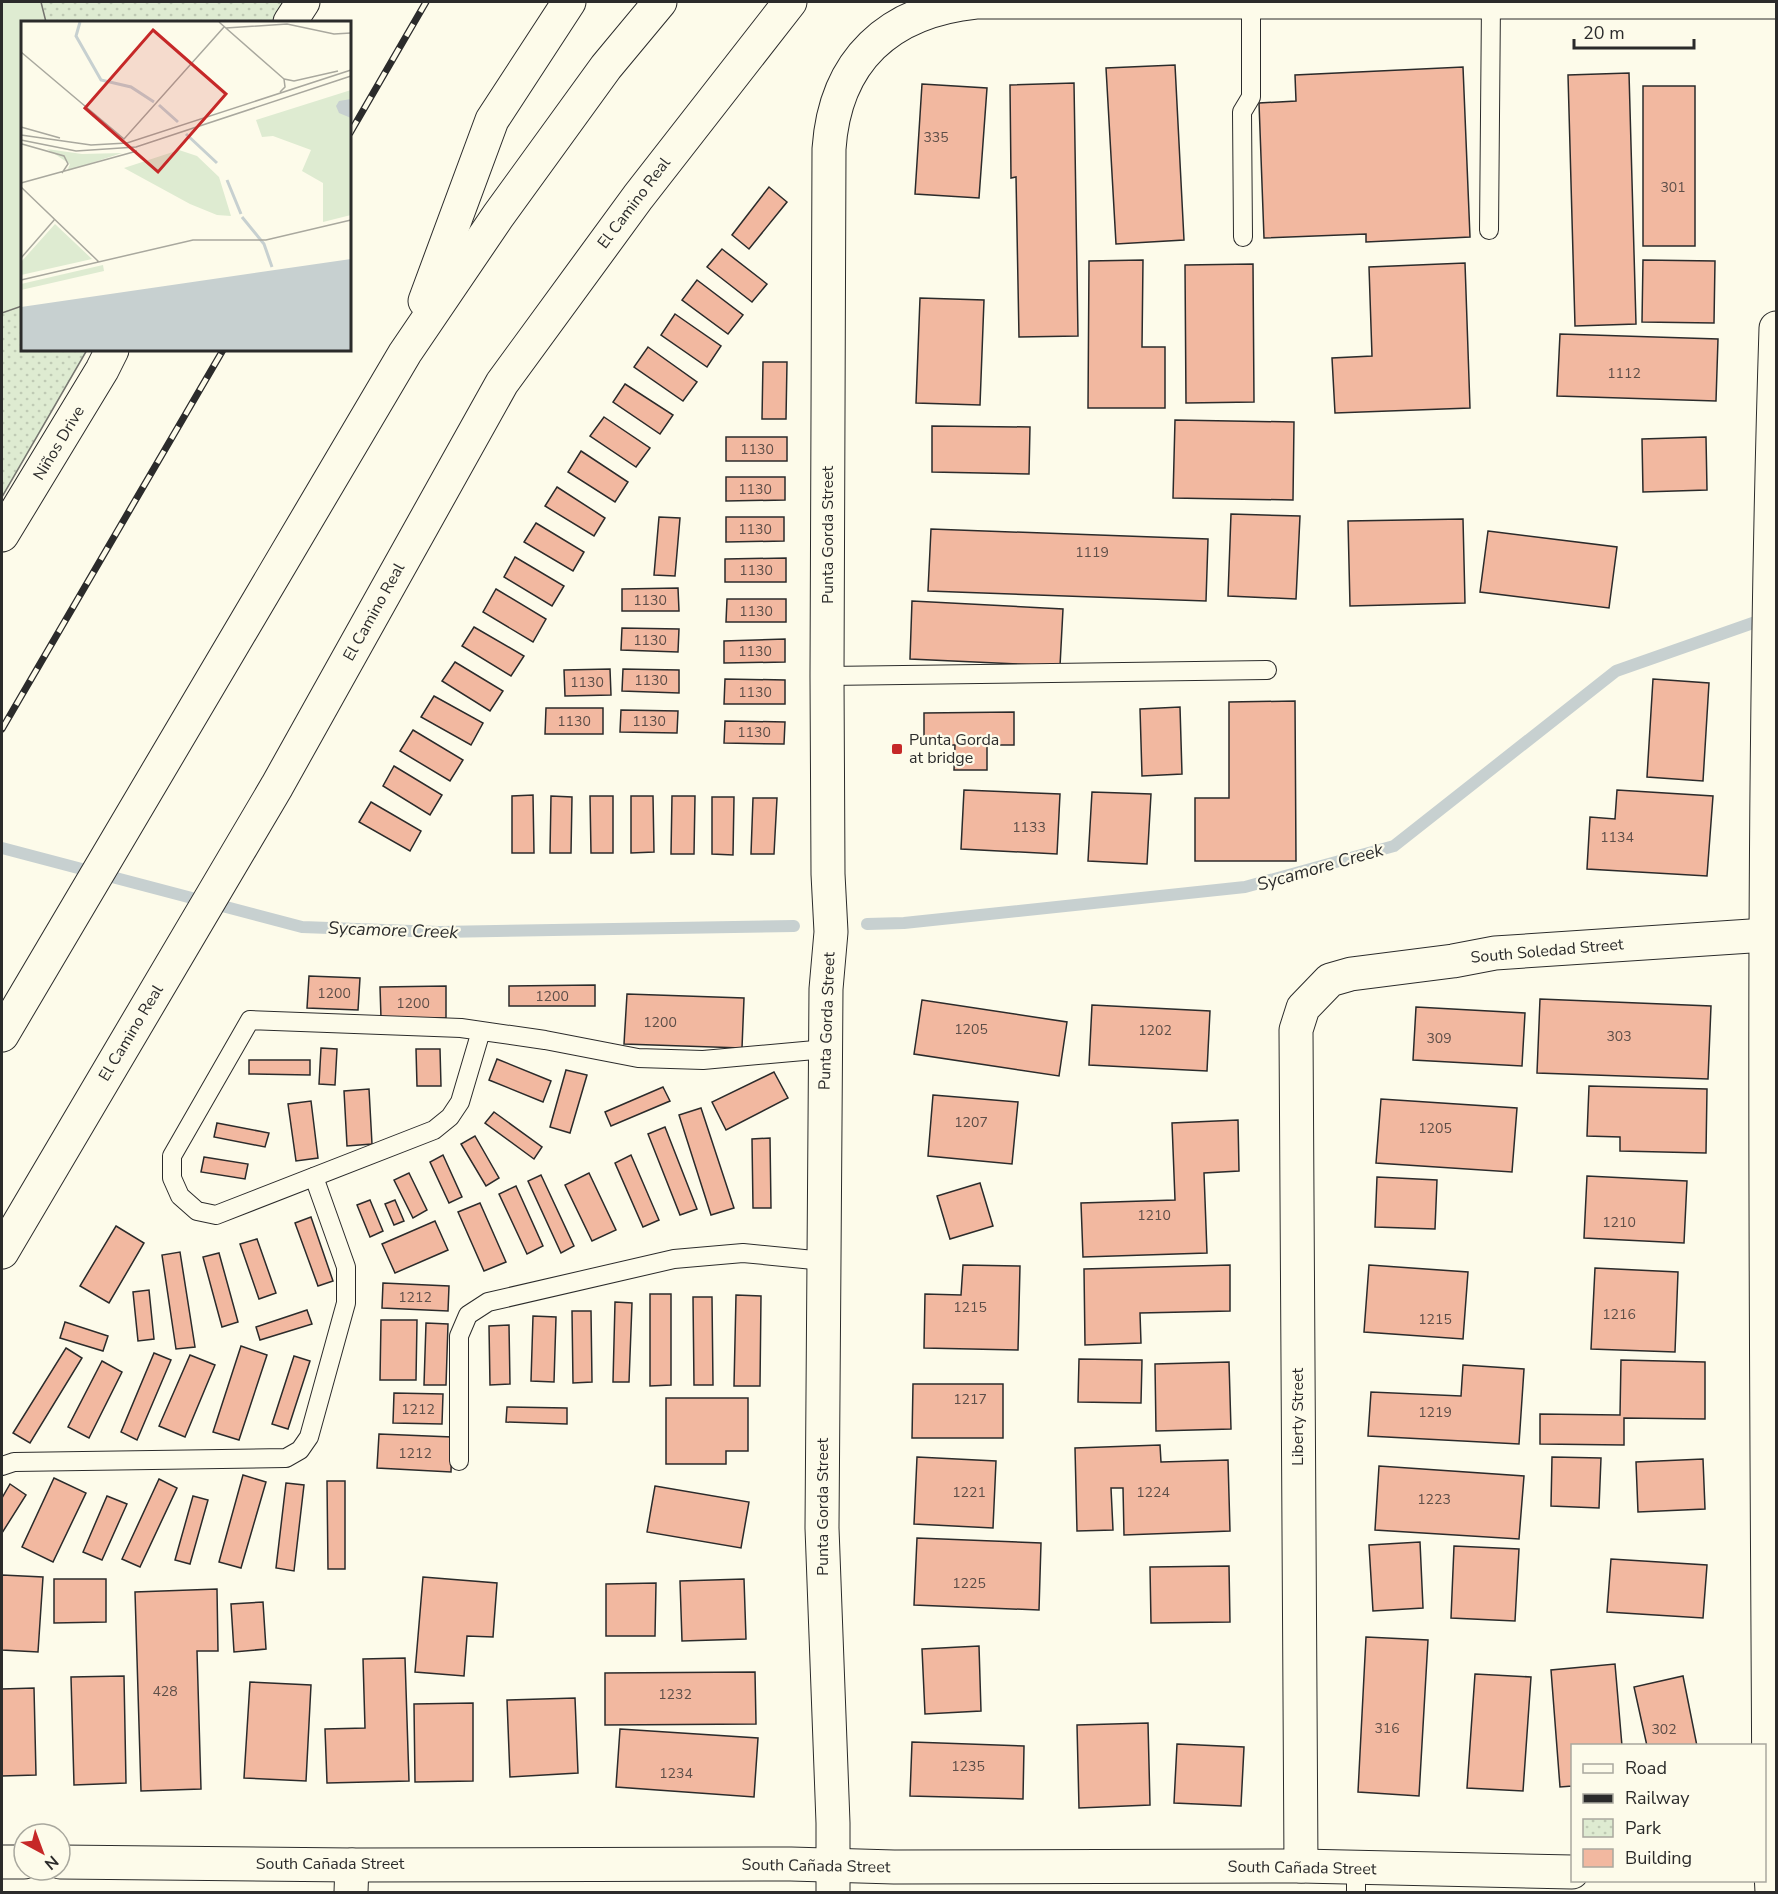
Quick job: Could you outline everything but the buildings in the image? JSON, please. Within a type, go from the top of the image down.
[{"type":"main road","points":[[291,21],[303,2]]},
{"type":"main road","points":[[405,353],[492,120],[569,2]]},
{"type":"main road","points":[[2,1035],[405,353],[498,216],[606,67],[660,2]]},
{"type":"main road","name":"El Camino Real","points":[[2,1251],[278,786],[502,383],[638,197],[790,2]]},
{"type":"main road","name":"Punta Gorda Street","points":[[832,1879],[833,1823],[822,1528],[826,989],[831,932],[828,874],[827,676],[829,149],[836,104],[856,63],[889,30],[909,18],[953,4],[976,2],[1776,2]]},
{"type":"main road","points":[[1771,1880],[1766,935],[1772,764],[1769,548],[1776,328]]},
{"type":"main road","name":"Niños Drive","points":[[2,535],[112,351]]},
{"type":"main road","name":"South Soledad Street","points":[[1330,981],[1351,974],[1496,953],[1766,935]]},
{"type":"main road","name":"Liberty Street","points":[[1301,1866],[1296,1030],[1303,1008],[1330,981]]},
{"type":"main road","name":"South Cañada Street","points":[[72,1863],[351,1879],[832,1879],[894,1867],[1301,1866],[1356,1880],[1571,1872]]},
{"type":"lane","points":[[1490,230],[1491,2]]},
{"type":"lane","points":[[1243,237],[1242,112],[1251,97],[1251,3]]},
{"type":"lane","points":[[827,676],[1267,670]]},
{"type":"lane","points":[[481,1031],[460,1102],[450,1117],[434,1130],[216,1215],[196,1211],[180,1197],[172,1178],[172,1156],[250,1020],[461,1028],[545,1040],[638,1058],[703,1060],[826,1049]]},
{"type":"lane","points":[[2,1466],[14,1462],[286,1458],[300,1450],[309,1437],[346,1303],[346,1267],[314,1177]]},
{"type":"lane","points":[[459,1461],[459,1336],[468,1315],[488,1302],[674,1259],[743,1253],[824,1261]]},
{"type":"green space","points":[[2,2],[303,2],[291,21],[21,21],[21,351],[86,351],[2,497]]},
{"type":"green space","points":[[2,2],[41,2],[46,21],[21,21],[21,306],[2,313]]},
{"type":"waterway","name":"Sycamore Creek","points":[[867,924],[904,923],[1245,887],[1394,846],[1616,671],[1767,618]]},
{"type":"waterway","name":"Sycamore Creek","points":[[2,848],[302,927],[439,932],[794,926]]},
{"type":"railway","points":[[351,131],[426,2]]},
{"type":"railway","points":[[2,729],[222,351]]},
{"type":"place","name":"Punta Gorda at bridge","points":[[897,749]]}]
